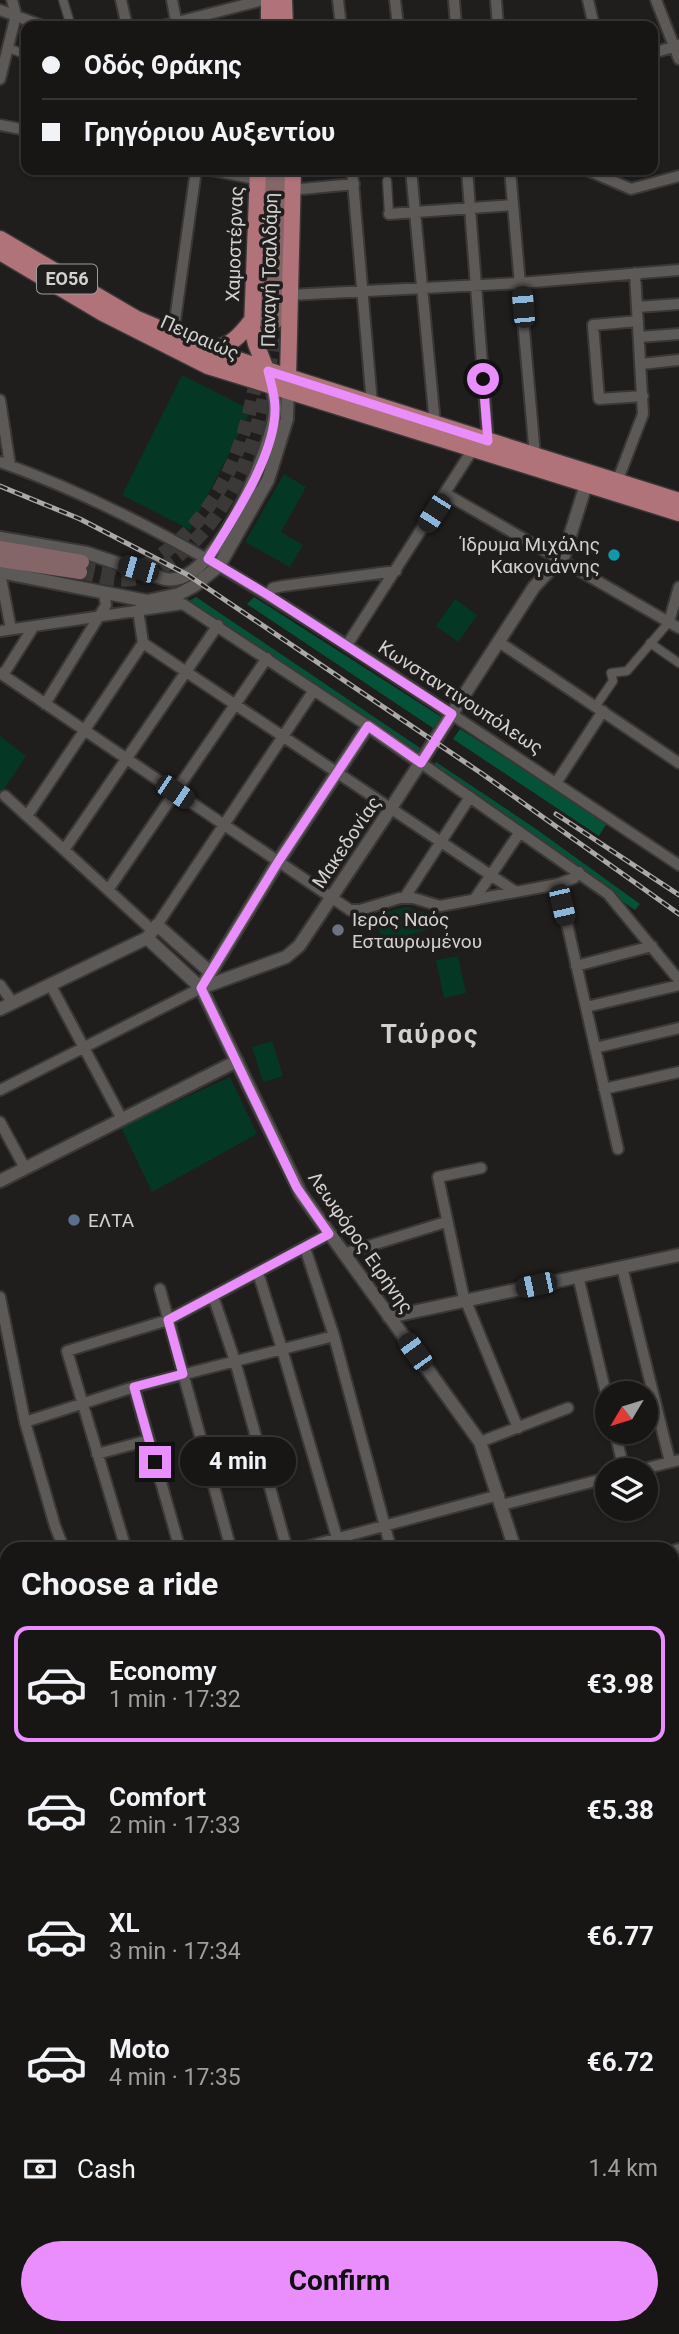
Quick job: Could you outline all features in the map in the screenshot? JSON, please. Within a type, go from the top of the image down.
[{"type":"main road","points":[[269,0],[269,21]]},
{"type":"main road","points":[[284,0],[285,21]]},
{"type":"main road","name":"Χαμοστέρνας","points":[[261,175],[264,320],[253,335],[272,387]]},
{"type":"main road","points":[[209,349],[232,343],[264,320],[279,175]]},
{"type":"main road","name":"Παναγή Τσαλδάρη","points":[[288,385],[292,175]]},
{"type":"main road","name":"Πειραιώς","points":[[0,239],[100,299],[173,335],[268,371],[288,385],[587,479],[678,500]]},
{"type":"main road","name":"Πειραιώς","points":[[0,252],[103,313],[217,369],[272,387],[288,385],[372,404],[435,424],[480,445],[535,456],[587,479],[617,482],[678,500]]},
{"type":"main road","points":[[0,548],[81,567],[0,560]]},
{"type":"street","points":[[1,71],[16,15],[12,0]]},
{"type":"street","points":[[63,0],[69,21]]},
{"type":"street","points":[[121,0],[126,21]]},
{"type":"street","points":[[172,0],[176,21]]},
{"type":"street","points":[[185,21],[226,5],[263,0]]},
{"type":"street","points":[[338,0],[340,21]]},
{"type":"street","points":[[396,0],[398,21]]},
{"type":"street","points":[[454,0],[456,21]]},
{"type":"street","points":[[496,0],[498,21]]},
{"type":"street","points":[[587,0],[593,21]]},
{"type":"street","points":[[656,0],[677,46],[679,59]]},
{"type":"street","points":[[0,10],[31,21]]},
{"type":"street","points":[[658,52],[677,46]]},
{"type":"street","points":[[8,48],[21,53]]},
{"type":"street","points":[[0,125],[21,129]]},
{"type":"street","points":[[173,335],[195,175]]},
{"type":"street","points":[[353,175],[372,404]]},
{"type":"street","points":[[411,175],[435,424]]},
{"type":"street","points":[[347,645],[480,445],[476,285],[467,175]]},
{"type":"street","points":[[510,175],[535,456]]},
{"type":"street","points":[[599,175],[631,189],[679,176]]},
{"type":"street","points":[[387,181],[389,214],[513,205]]},
{"type":"street","points":[[291,190],[354,184]]},
{"type":"street","points":[[290,295],[520,283],[679,270]]},
{"type":"street","points":[[617,482],[643,414],[635,273]]},
{"type":"street","points":[[637,307],[679,304]]},
{"type":"street","points":[[638,321],[593,326],[598,400],[643,396]]},
{"type":"street","points":[[639,337],[679,334]]},
{"type":"street","points":[[641,364],[679,360]]},
{"type":"street","name":"Παναγή Τσαλδάρη","points":[[214,562],[268,480],[286,425],[288,385]]},
{"type":"street","points":[[272,387],[275,418],[264,457],[214,562],[194,586],[162,599],[146,601],[0,573],[6,630],[186,604],[368,726],[608,894],[679,983],[586,1007]]},
{"type":"street","points":[[0,400],[5,464]]},
{"type":"street","name":"Κωνσταντινουπόλεως","points":[[5,464],[86,496],[214,562],[347,645],[679,865]]},
{"type":"street","name":"Μακεδονίας","points":[[0,1090],[201,988],[288,956],[299,946],[537,583],[561,559],[568,545],[587,479]]},
{"type":"street","points":[[446,494],[679,628]]},
{"type":"street","points":[[0,538],[88,554],[172,581],[214,562]]},
{"type":"street","points":[[268,595],[273,589],[283,586],[396,571]]},
{"type":"street","points":[[556,783],[613,681],[611,673],[627,671],[668,622],[679,587]]},
{"type":"street","points":[[45,704],[106,605],[104,594]]},
{"type":"street","points":[[27,816],[143,643],[138,610]]},
{"type":"street","points":[[64,850],[218,625]]},
{"type":"street","points":[[34,626],[1,674],[278,862],[355,911],[405,897],[440,906],[558,884],[574,878],[579,872]]},
{"type":"street","points":[[499,642],[679,763]]},
{"type":"street","points":[[143,643],[516,892]]},
{"type":"street","points":[[650,643],[679,663]]},
{"type":"street","points":[[107,890],[267,658]]},
{"type":"street","points":[[0,1009],[152,931],[314,690]]},
{"type":"street","points":[[5,796],[152,931],[201,988],[278,862],[368,726]]},
{"type":"street","points":[[405,897],[470,797]]},
{"type":"street","points":[[474,900],[520,832]]},
{"type":"street","points":[[558,884],[618,1149]]},
{"type":"street","points":[[152,931],[211,972]]},
{"type":"street","points":[[576,966],[652,946]]},
{"type":"street","points":[[50,984],[122,1119]]},
{"type":"street","points":[[0,985],[13,1003]]},
{"type":"street","name":"Λεωφόρος Ειρήνης","points":[[201,988],[300,1194],[480,1443],[513,1542]]},
{"type":"street","points":[[595,1048],[679,1028]]},
{"type":"street","points":[[0,1181],[237,1062]]},
{"type":"street","points":[[604,1089],[679,1072]]},
{"type":"street","points":[[0,1122],[24,1168]]},
{"type":"street","points":[[481,1168],[438,1177],[465,1300],[518,1428]]},
{"type":"street","points":[[342,1254],[446,1222]]},
{"type":"street","points":[[124,1542],[67,1351],[168,1320],[329,1234]]},
{"type":"street","points":[[305,1248],[334,1336],[389,1542]]},
{"type":"street","points":[[388,1317],[679,1255]]},
{"type":"street","points":[[622,1267],[675,1461],[658,1465]]},
{"type":"street","points":[[258,1273],[337,1538]]},
{"type":"street","points":[[578,1276],[603,1381]]},
{"type":"street","points":[[160,1289],[228,1542]]},
{"type":"street","points":[[213,1296],[235,1361],[285,1542]]},
{"type":"street","points":[[0,1297],[24,1422],[61,1542]]},
{"type":"street","points":[[24,1422],[134,1387],[334,1336]]},
{"type":"street","points":[[134,1387],[178,1542]]},
{"type":"street","points":[[480,1443],[568,1408]]},
{"type":"street","points":[[97,1454],[149,1440]]},
{"type":"street","points":[[323,1542],[384,1526],[595,1480]]},
{"type":"green space","points":[[182,375],[251,410],[190,530],[122,495]]},
{"type":"green space","points":[[284,474],[306,487],[281,532],[303,545],[290,567],[245,542]]},
{"type":"green space","points":[[196,597],[426,752],[420,761],[189,603]]},
{"type":"green space","points":[[254,597],[446,720],[439,732],[247,604]]},
{"type":"green space","points":[[455,599],[477,615],[458,642],[436,626]]},
{"type":"green space","points":[[460,729],[607,823],[599,836],[453,739]]},
{"type":"green space","points":[[0,736],[26,756],[0,795]]},
{"type":"green space","points":[[436,762],[536,829],[640,904],[635,910],[431,769]]},
{"type":"green space","points":[[406,907],[449,916],[452,922],[383,943],[375,915]]},
{"type":"green space","points":[[458,956],[466,993],[444,998],[436,960]]},
{"type":"green space","points":[[272,1041],[283,1076],[263,1082],[252,1047]]},
{"type":"green space","points":[[230,1077],[257,1134],[152,1192],[121,1127]]},
{"type":"tunnel","points":[[82,562],[122,569],[141,566],[167,551],[198,521],[216,496],[241,441],[256,381],[264,320]]},
{"type":"tunnel","points":[[80,572],[116,579],[144,576],[174,559],[207,527],[226,501],[251,445],[267,384],[276,321]]},
{"type":"railway","points":[[0,486],[80,519],[188,575],[481,773],[679,914]]},
{"type":"railway","points":[[556,814],[679,895]]},
{"type":"place","name":"Ίδρυμα Μιχάλης Κακογιάννης","points":[[614,555]]},
{"type":"place","name":"Ιερός Ναός Εσταυρωμένου","points":[[338,930]]},
{"type":"place","name":"ΕΛΤΑ","points":[[74,1220]]},
{"type":"district","name":"Ταύρος","points":[[430,1034]]},
{"type":"route","points":[[155,1462],[134,1387],[183,1374],[168,1320],[329,1234],[300,1194],[201,988],[278,862],[368,726],[421,763],[452,714],[208,559],[233,518],[264,457],[275,418],[274,394],[268,371],[488,441],[483,379]]}]
